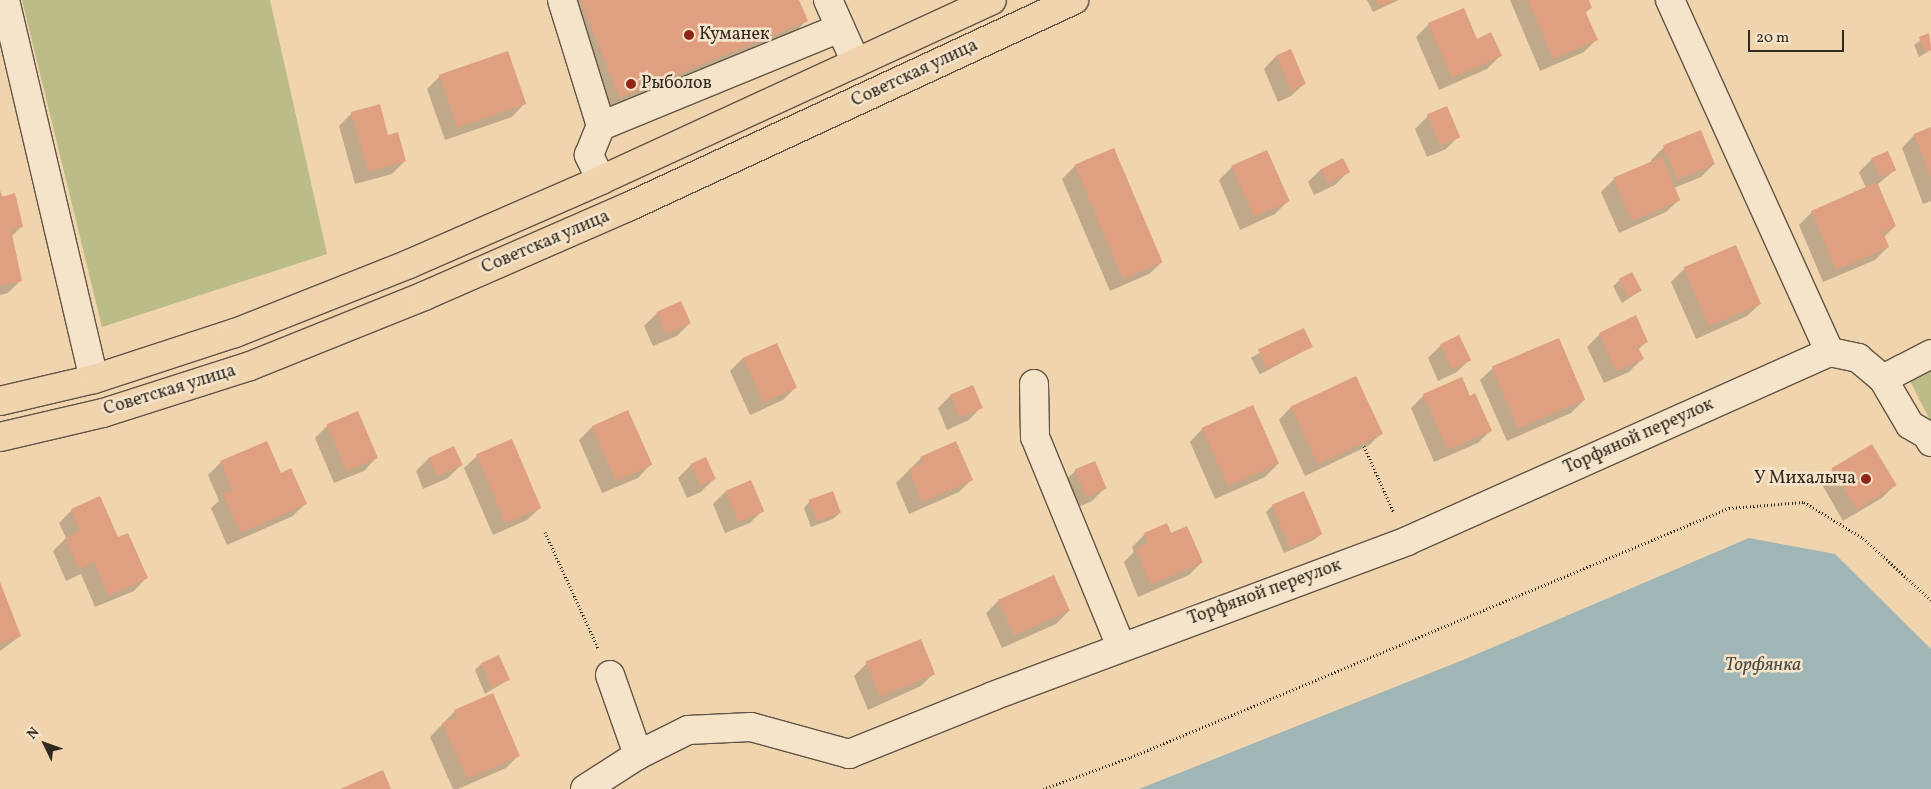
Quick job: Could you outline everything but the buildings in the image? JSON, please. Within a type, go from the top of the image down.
[{"type":"main road","name":"Советская улица","points":[[0,400],[94,379],[234,333],[409,264],[600,180],[992,0]]},
{"type":"main road","name":"Советская улица","points":[[0,437],[103,413],[250,366],[424,296],[628,208],[1074,0]]},
{"type":"street","points":[[6,0],[6,30],[94,379]]},
{"type":"street","points":[[562,0],[601,126],[589,155],[600,180]]},
{"type":"street","points":[[828,0],[856,63]]},
{"type":"street","points":[[1670,0],[1830,352],[1858,358],[1883,379],[1910,425],[1930,437]]},
{"type":"street","points":[[601,126],[840,28]]},
{"type":"street","name":"Торфяной переулок","points":[[586,789],[638,755],[688,730],[751,727],[849,754],[1121,647],[1407,541],[1830,352]]},
{"type":"street","points":[[1883,379],[1931,354]]},
{"type":"street","points":[[1034,384],[1035,436],[1121,647]]},
{"type":"street","points":[[610,675],[638,755]]},
{"type":"path","points":[[1364,446],[1407,541]]},
{"type":"path","points":[[1043,789],[1131,757],[1729,508],[1804,502],[1863,538],[1931,600]]},
{"type":"path","points":[[545,532],[610,675]]},
{"type":"green space","points":[[22,0],[270,0],[327,254],[102,327]]},
{"type":"green space","points":[[1931,365],[1931,419],[1930,420],[1908,377]]},
{"type":"water","name":"Торфянка","points":[[1749,538],[1835,554],[1931,649],[1931,789],[1139,789],[1463,660]]},
{"type":"place","name":"Куманек","points":[[689,35]]},
{"type":"place","name":"Рыболов","points":[[631,84]]},
{"type":"place","name":"У Михалыча","points":[[1866,479]]}]
